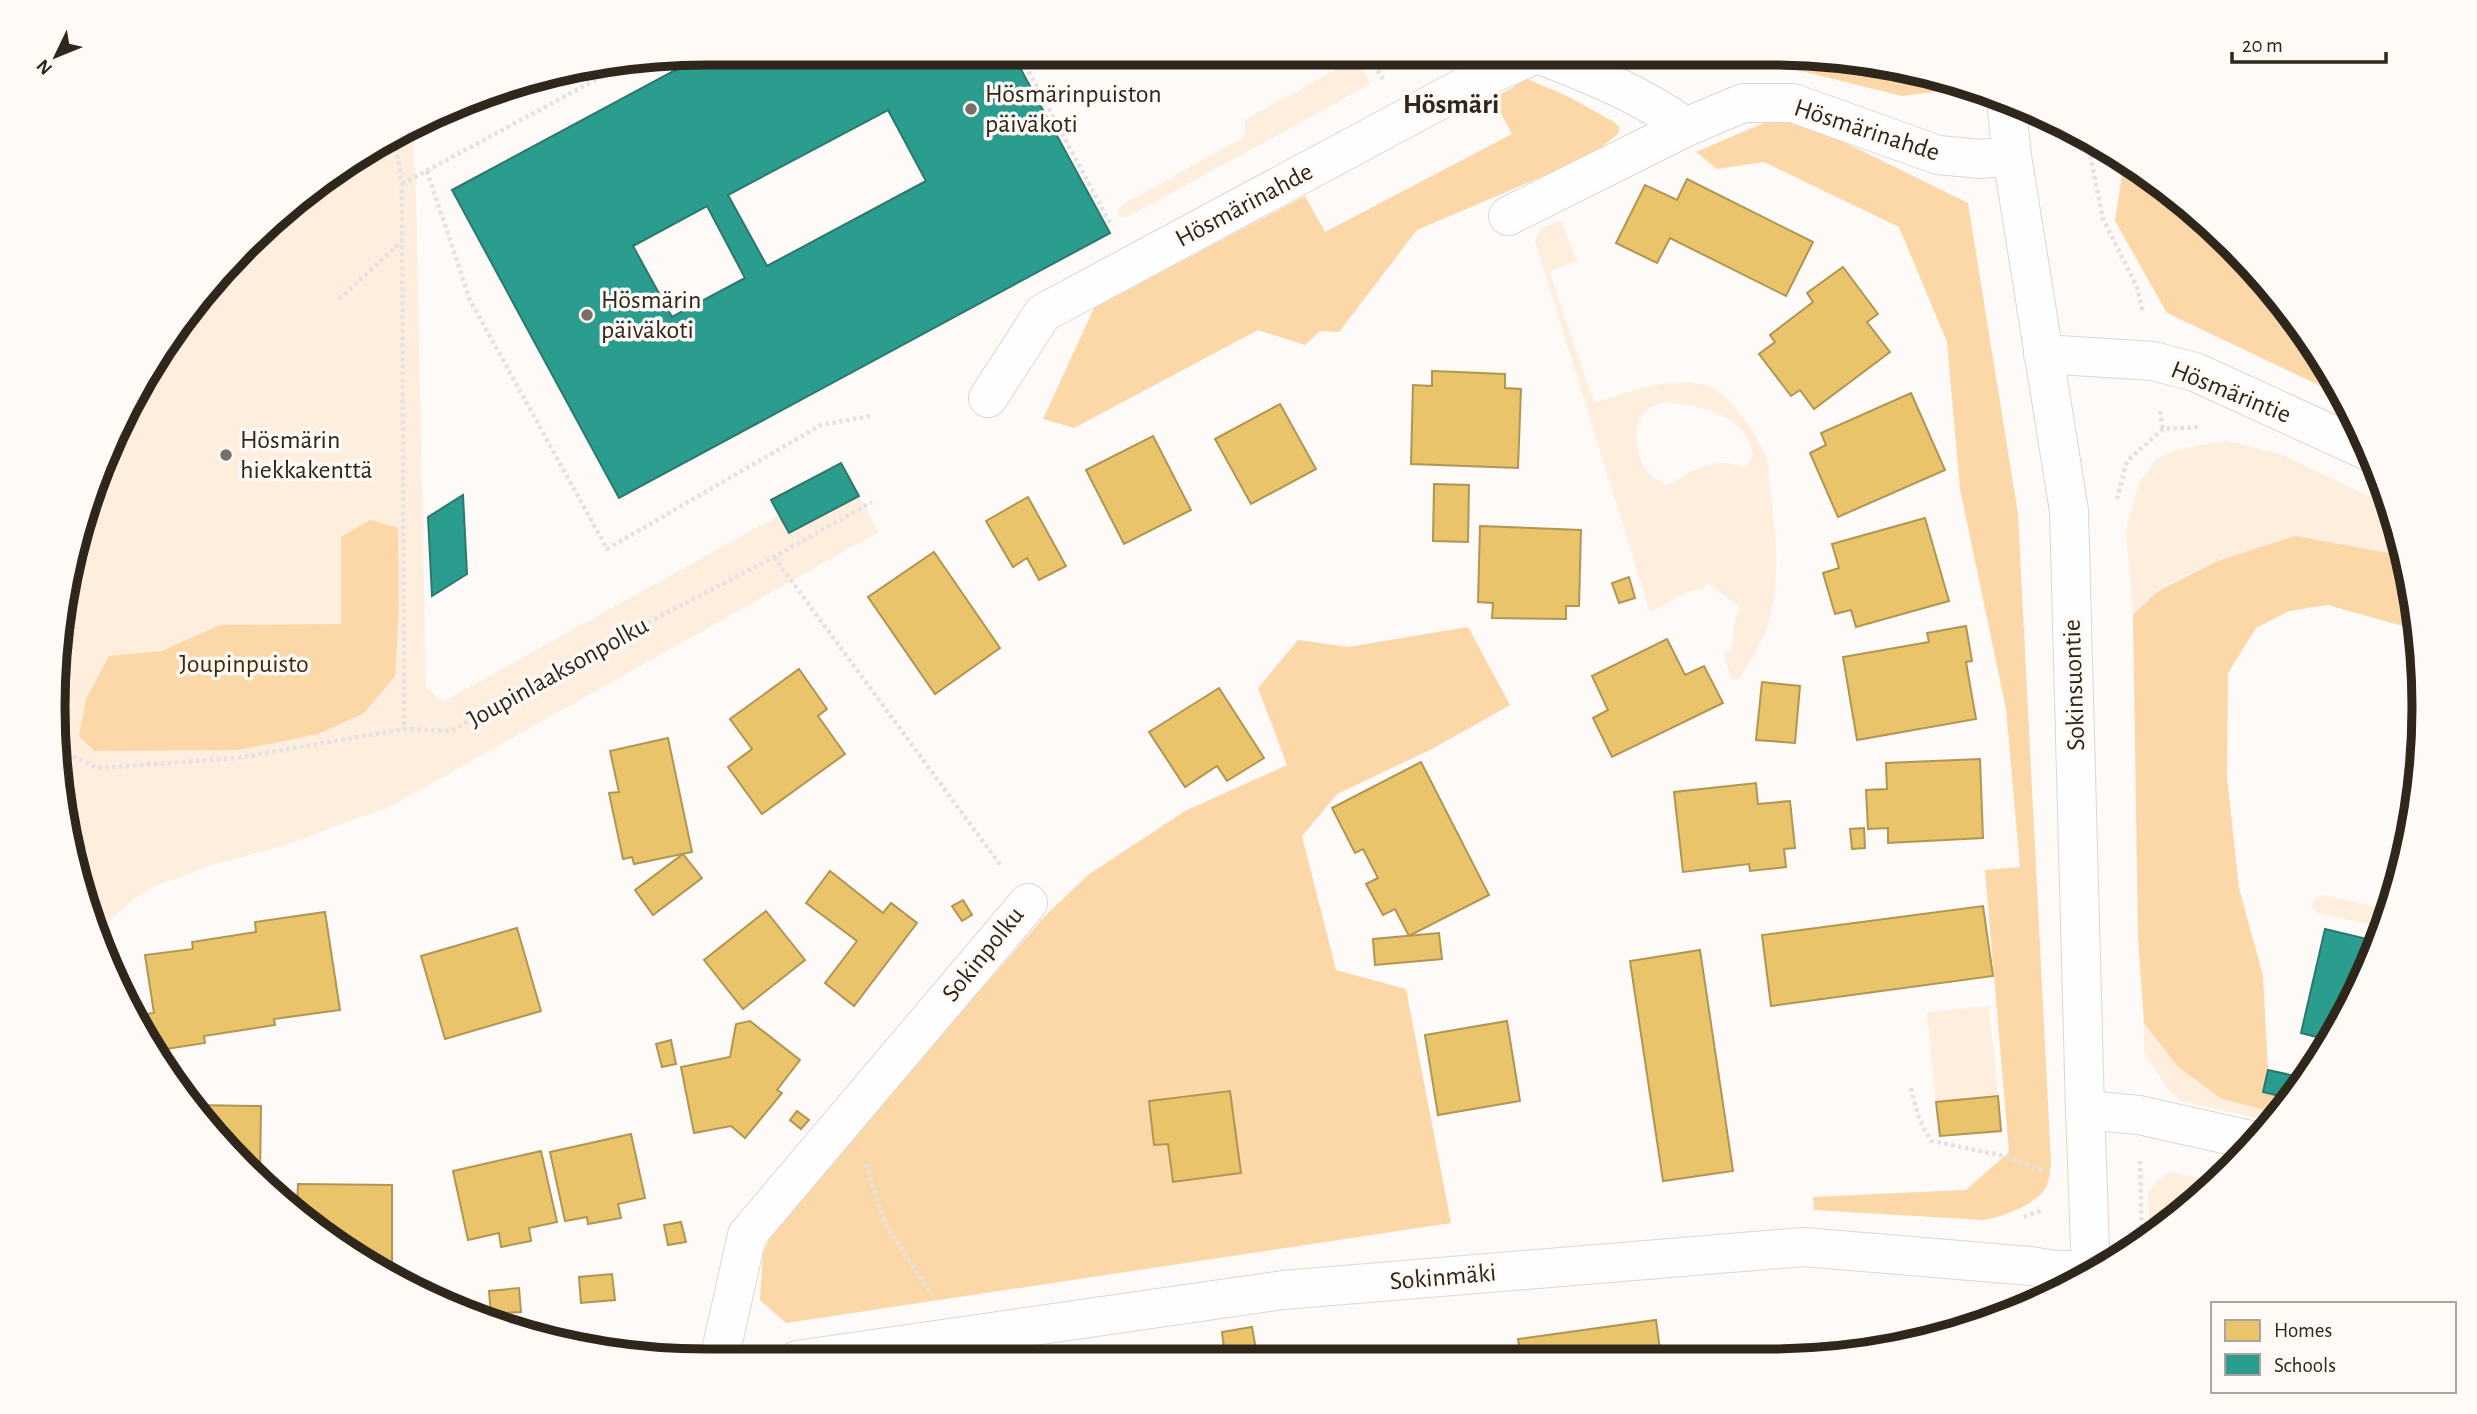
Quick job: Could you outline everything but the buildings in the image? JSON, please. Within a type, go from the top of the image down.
[{"type":"street","name":"Hösmärinahde","points":[[988,398],[1043,313],[1477,80],[1512,65]]},
{"type":"street","name":"Hösmärinahde","points":[[1565,65],[1611,83],[1663,111],[1685,127]]},
{"type":"street","name":"Hösmärinahde","points":[[1508,216],[1685,127],[1743,103],[1793,103],[1938,155],[1980,159],[2012,156]]},
{"type":"street","name":"Sokinsuontie","points":[[2007,111],[2069,511],[2091,1263]]},
{"type":"street","name":"Hösmärintie","points":[[2043,354],[2153,361],[2195,372],[2356,446]]},
{"type":"street","name":"Sokinpolku","points":[[721,1349],[747,1235],[1028,903]]},
{"type":"street","points":[[2085,1110],[2139,1115],[2245,1139]]},
{"type":"street","name":"Sokinmäki","points":[[873,1349],[1283,1290],[1803,1247],[2077,1271]]},
{"type":"path","points":[[1025,65],[1112,226]]},
{"type":"path","points":[[1374,65],[1387,85]]},
{"type":"path","points":[[402,184],[609,72]]},
{"type":"path","points":[[396,146],[402,184],[404,730]]},
{"type":"path","points":[[2089,150],[2103,219],[2137,287],[2153,361],[2163,429]]},
{"type":"path","points":[[427,171],[470,300],[607,550],[821,425],[870,416]]},
{"type":"path","points":[[339,299],[402,240]]},
{"type":"path","points":[[2116,500],[2127,461],[2163,429],[2204,426]]},
{"type":"path","name":"Joupinlaaksonpolku","points":[[66,753],[97,768],[237,758],[404,730],[451,731],[599,648],[774,557],[872,502]]},
{"type":"path","name":"Sokinpolku","points":[[774,557],[1028,903]]},
{"type":"path","points":[[66,673],[75,626]]},
{"type":"path","points":[[1911,1088],[1919,1120],[1932,1141],[2009,1157],[2047,1174]]},
{"type":"path","points":[[844,1121],[859,1141],[885,1224],[932,1293]]},
{"type":"green space","points":[[1344,65],[1360,65],[1370,84],[1126,218],[1118,215],[1119,208],[1126,203],[1244,137],[1245,120]]},
{"type":"green space","points":[[1716,65],[1812,66],[1854,70],[1947,90],[1902,96],[1793,69]]},
{"type":"green space","points":[[1525,78],[1567,96],[1614,122],[1620,128],[1618,134],[1580,164],[1541,177],[1417,230],[1339,332],[1320,331],[1305,345],[1258,330],[1074,428],[1043,419],[1094,308],[1305,196],[1325,232],[1512,134],[1493,98]]},
{"type":"green space","points":[[1780,116],[1799,120],[1968,203],[2018,514],[2051,1163],[2047,1185],[2036,1198],[2010,1213],[1984,1220],[1814,1210],[1813,1197],[1966,1190],[2009,1152],[1985,870],[2020,867],[2006,709],[1960,489],[1947,342],[1899,227],[1764,162],[1717,169],[1696,152]]},
{"type":"green space","name":"Joupinpuisto","points":[[413,136],[426,688],[442,701],[448,699],[780,515],[789,533],[859,496],[878,532],[393,805],[282,846],[212,865],[157,885],[134,899],[104,925],[77,832],[66,749],[66,665],[70,623],[77,582],[99,501],[131,423],[151,386],[197,316],[224,284],[253,253],[316,197],[350,173]]},
{"type":"green space","points":[[2123,170],[2161,197],[2224,253],[2280,316],[2328,389],[2167,313],[2115,221]]},
{"type":"green space","points":[[1561,221],[1577,261],[1549,271],[1594,403],[1666,383],[1695,383],[1709,387],[1726,398],[1742,417],[1766,456],[1775,537],[1775,589],[1767,628],[1740,678],[1732,680],[1723,653],[1730,651],[1740,607],[1708,583],[1701,591],[1695,589],[1650,612],[1535,241],[1541,228]],"holes":[[[1663,402],[1720,414],[1742,431],[1750,443],[1753,457],[1744,468],[1733,464],[1713,464],[1666,486],[1645,468],[1636,438],[1642,416],[1647,410]]]},
{"type":"green space","points":[[2226,441],[2278,453],[2378,501],[2393,554],[2295,536],[2157,592],[2133,615],[2126,530],[2139,483],[2157,458],[2176,450]]},
{"type":"green space","points":[[370,520],[398,528],[399,608],[395,676],[364,713],[318,734],[237,750],[94,751],[79,736],[86,699],[109,656],[162,651],[220,625],[341,624],[341,537]]},
{"type":"green space","points":[[2295,536],[2393,554],[2407,627],[2328,605],[2289,611],[2256,628],[2228,673],[2227,777],[2239,888],[2263,976],[2268,1070],[2263,1092],[2281,1096],[2269,1111],[2222,1099],[2178,1067],[2144,1023],[2138,937],[2133,615],[2157,592],[2218,561]]},
{"type":"green space","points":[[1468,627],[1510,705],[1432,749],[1337,794],[1302,836],[1336,970],[1406,989],[1451,1223],[786,1323],[760,1300],[763,1253],[776,1224],[1046,915],[1088,875],[1185,811],[1287,765],[1258,688],[1298,640],[1348,647]]},
{"type":"green space","points":[[2325,895],[2379,908],[2373,925],[2318,913],[2312,907],[2314,899]]},
{"type":"green space","points":[[1989,1006],[1998,1096],[1936,1102],[1927,1012]]},
{"type":"green space","points":[[2144,1023],[2178,1067],[2222,1099],[2269,1111],[2262,1119],[2181,1101],[2169,1090],[2144,1052]]},
{"type":"green space","points":[[2170,1172],[2205,1179],[2149,1225],[2148,1192]]},
{"type":"place","name":"Hösmärinpuiston päiväkoti","points":[[971,109]]},
{"type":"place","name":"Hösmärin päiväkoti","points":[[587,315]]},
{"type":"place","name":"Hösmärin hiekkakenttä","points":[[226,455]]},
{"type":"district","name":"Hösmäri","points":[[1451,105]]}]
